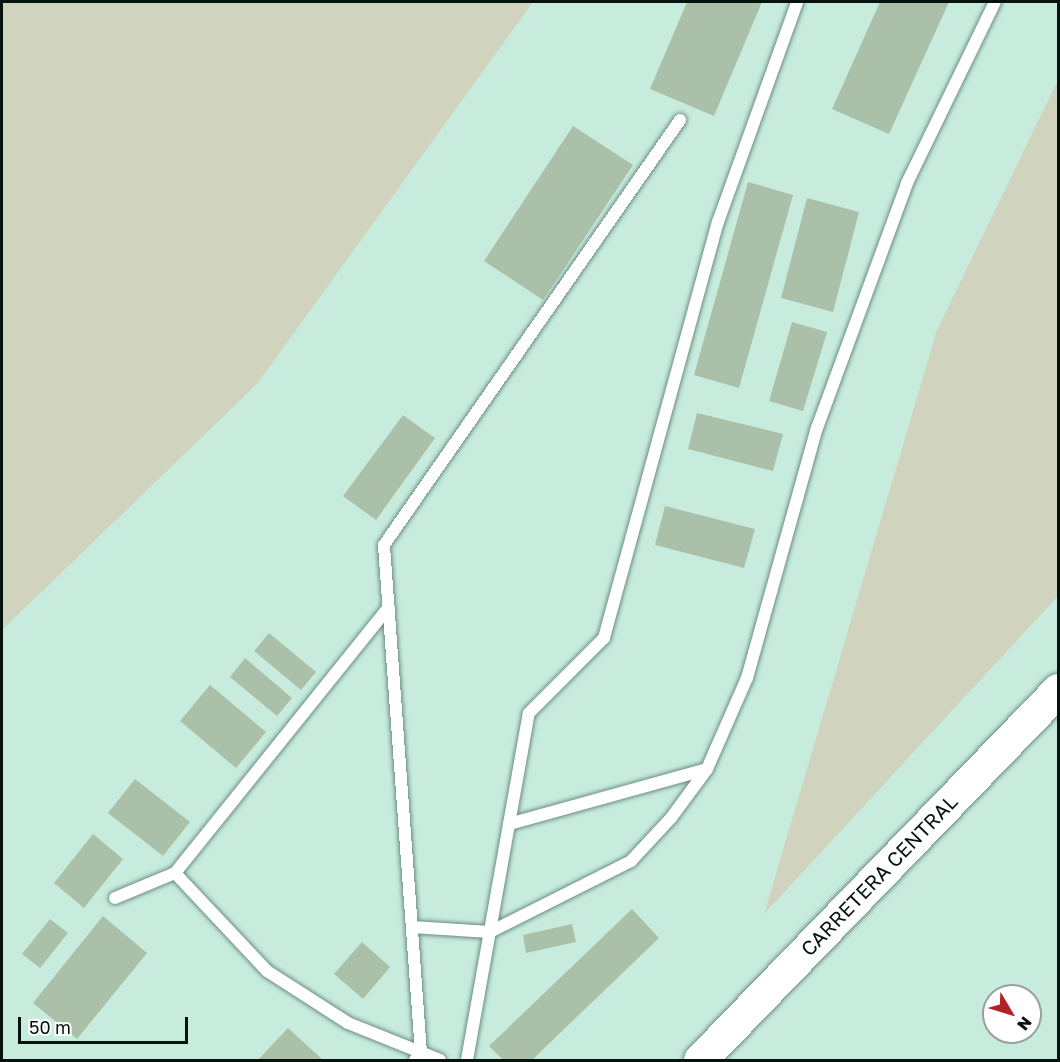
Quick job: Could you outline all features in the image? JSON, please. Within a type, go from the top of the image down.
[{"type":"main road","name":"CARRETERA CENTRAL","points":[[700,1060],[1059,690]]},
{"type":"lane","points":[[467,1060],[529,713],[604,638],[718,222],[796,2]]},
{"type":"lane","points":[[412,927],[490,932],[631,861],[671,818],[707,769],[747,678],[817,428],[907,183],[995,2]]},
{"type":"lane","points":[[418,1057],[412,927],[384,545],[680,120]]},
{"type":"lane","points":[[115,898],[175,873],[389,607]]},
{"type":"lane","points":[[509,824],[707,769]]},
{"type":"lane","points":[[175,873],[267,971],[348,1023],[418,1057],[440,1060]]},
{"type":"green space","points":[[2,2],[533,2],[257,384],[2,630]]},
{"type":"green space","points":[[1058,80],[1058,596],[764,914],[937,330]]},
{"type":"building","points":[[687,2],[762,2],[714,116],[650,89]]},
{"type":"building","points":[[880,2],[949,2],[889,134],[832,109]]},
{"type":"building","points":[[573,126],[633,165],[543,300],[484,261]]},
{"type":"building","points":[[748,182],[793,195],[739,388],[694,375]]},
{"type":"building","points":[[807,198],[859,212],[833,312],[781,298]]},
{"type":"building","points":[[792,322],[827,332],[803,411],[769,401]]},
{"type":"building","points":[[697,413],[783,434],[773,471],[688,449]]},
{"type":"building","points":[[403,415],[435,438],[376,520],[343,496]]},
{"type":"building","points":[[665,506],[755,529],[744,568],[655,545]]},
{"type":"building","points":[[269,633],[316,672],[301,690],[254,651]]},
{"type":"building","points":[[245,658],[292,698],[277,716],[230,677]]},
{"type":"building","points":[[210,685],[266,732],[236,768],[180,721]]},
{"type":"building","points":[[135,779],[190,822],[163,856],[108,813]]},
{"type":"building","points":[[93,834],[123,859],[84,908],[54,883]]},
{"type":"building","points":[[632,909],[659,938],[532,1060],[503,1060],[489,1046]]},
{"type":"building","points":[[103,916],[147,953],[77,1039],[33,1003]]},
{"type":"building","points":[[50,919],[68,933],[40,968],[22,954]]},
{"type":"building","points":[[572,924],[576,942],[526,953],[523,935]]},
{"type":"building","points":[[362,942],[390,967],[363,999],[334,974]]},
{"type":"building","points":[[288,1028],[323,1060],[258,1060]]}]
